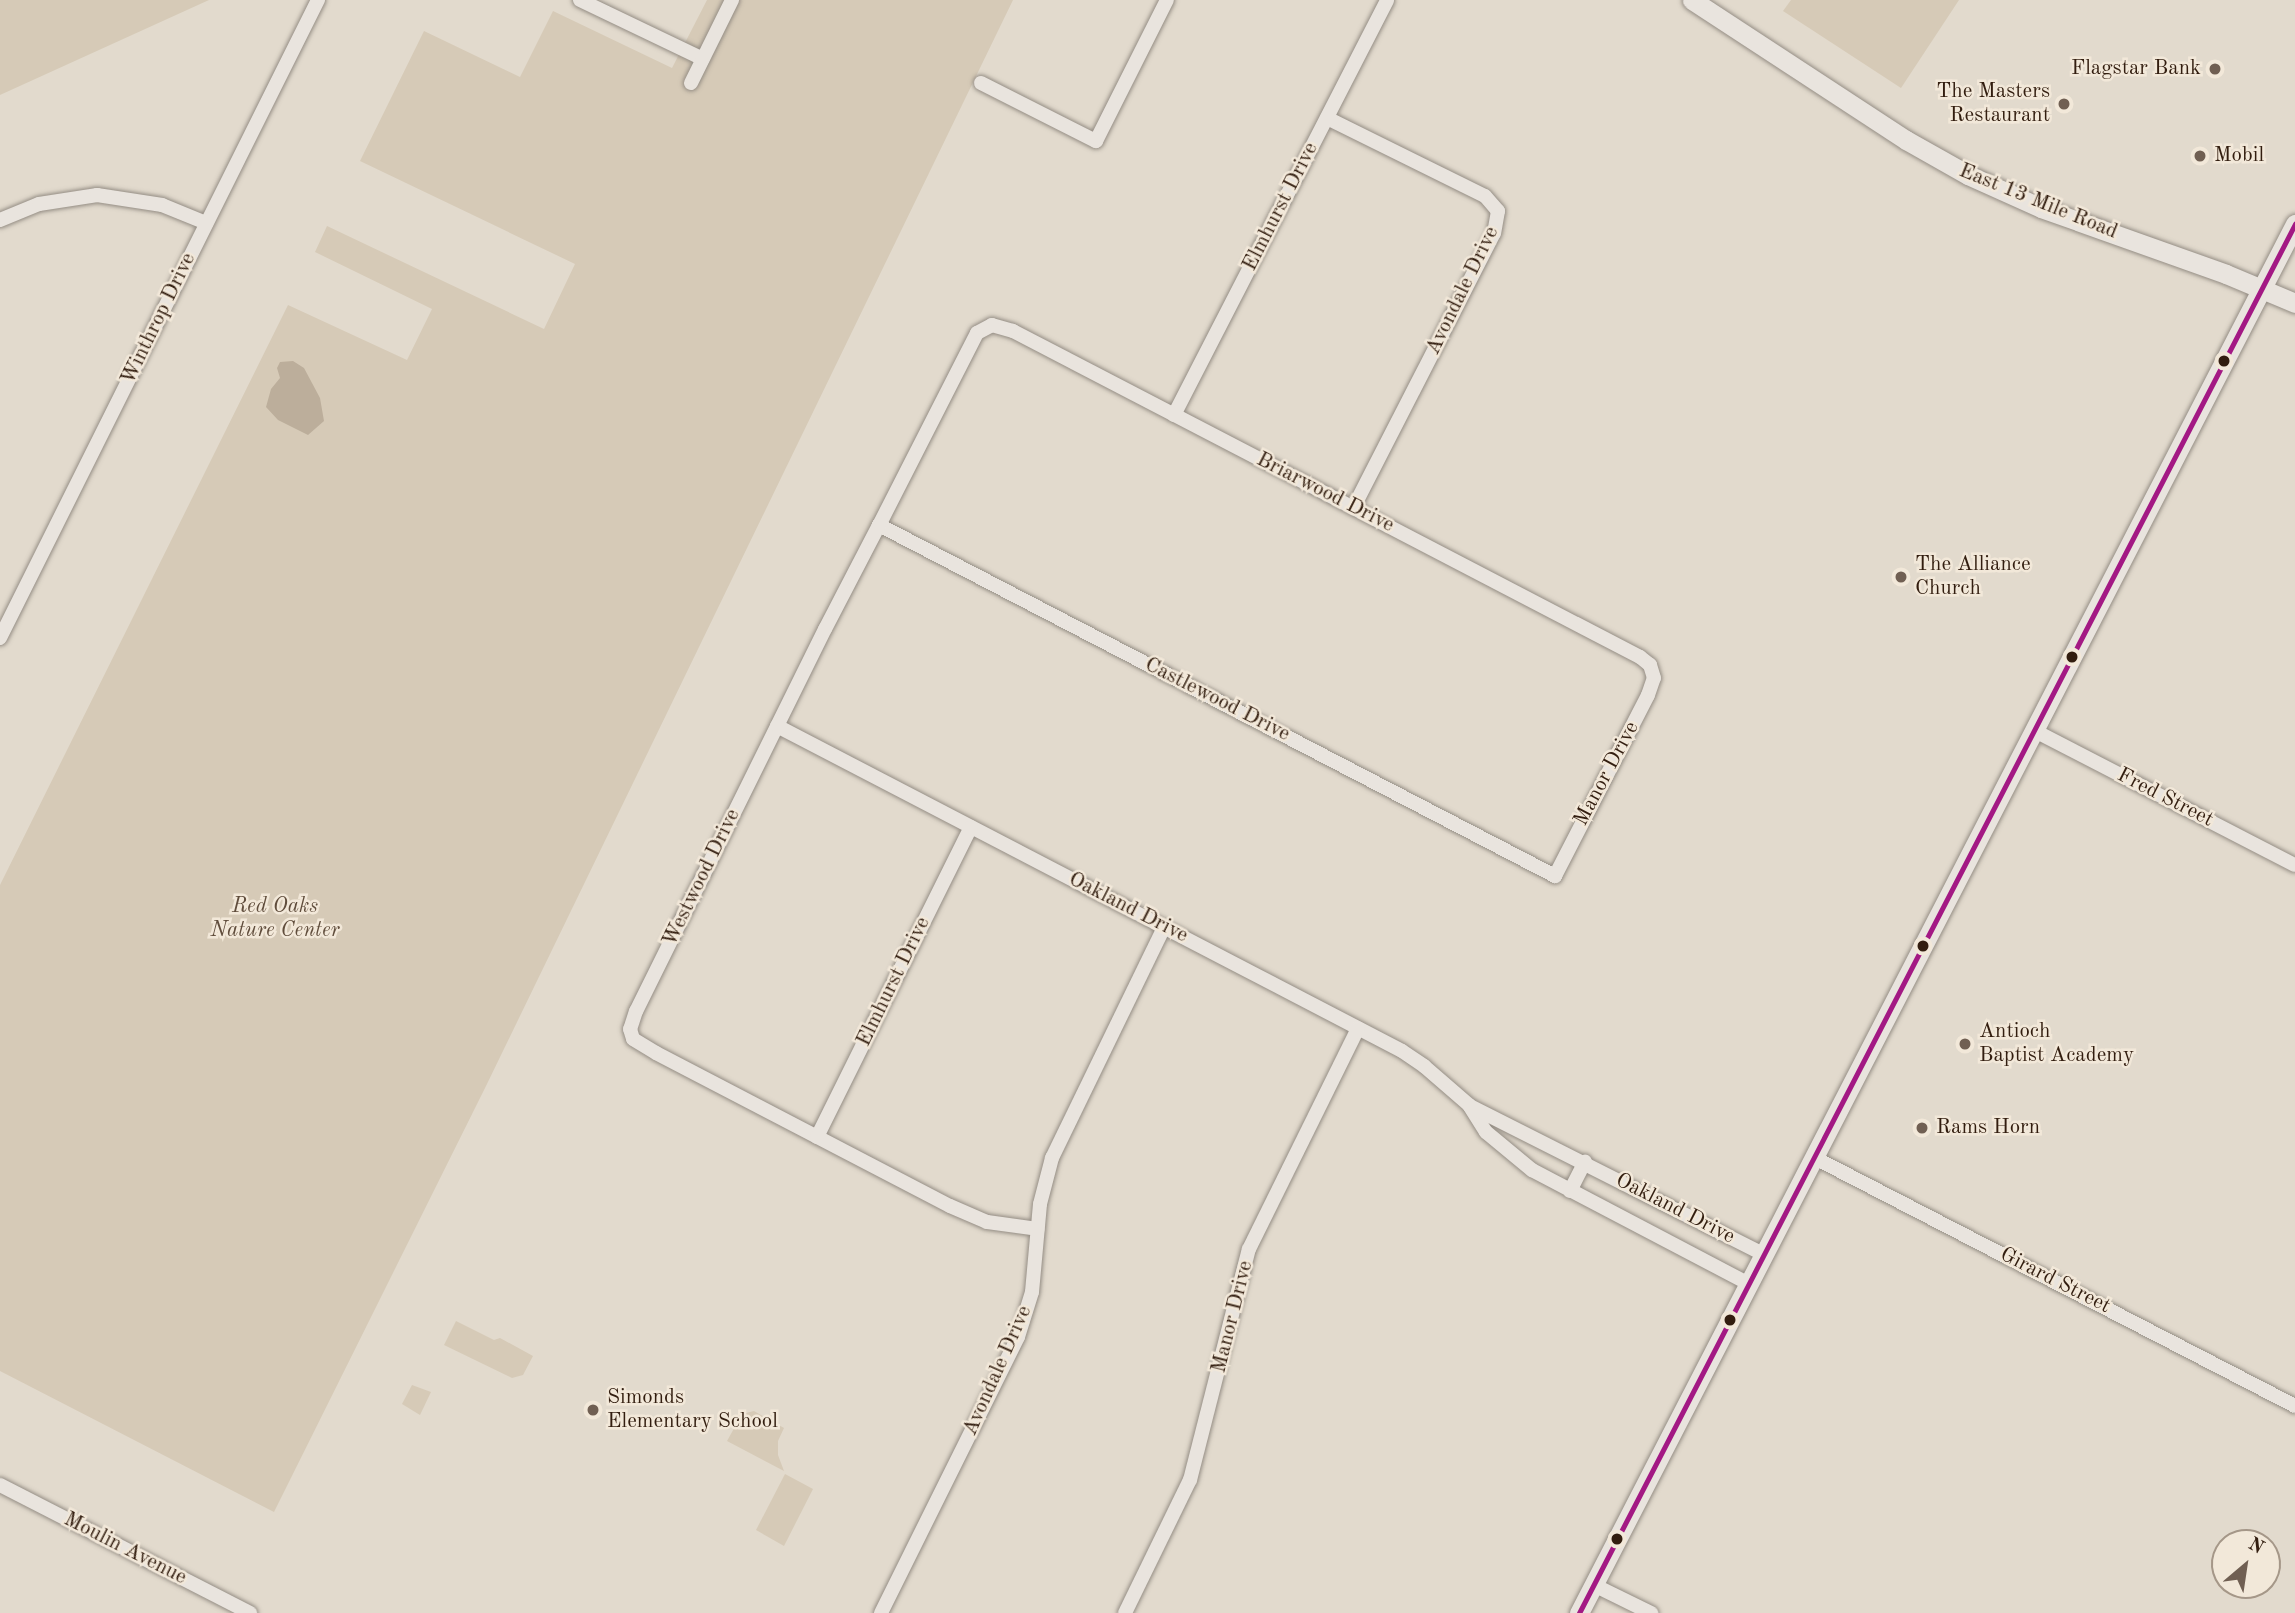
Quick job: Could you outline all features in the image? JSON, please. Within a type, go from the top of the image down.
[{"type":"main road","name":"East 13 Mile Road","points":[[1692,0],[1906,140],[1968,175],[2041,208],[2262,288],[2295,303]]},
{"type":"main road","points":[[1579,1613],[2295,224]]},
{"type":"street","name":"Winthrop Drive","points":[[0,638],[318,0]]},
{"type":"street","points":[[580,0],[703,58]]},
{"type":"street","points":[[691,83],[732,0]]},
{"type":"street","points":[[981,83],[1096,141],[1167,0]]},
{"type":"street","name":"Elmhurst Drive","points":[[1174,415],[1387,0]]},
{"type":"street","name":"Avondale Drive","points":[[1327,118],[1485,196],[1498,211],[1494,233],[1353,508]]},
{"type":"street","points":[[0,220],[50,201],[97,195],[162,205],[206,223]]},
{"type":"street","name":"Briarwood Drive","points":[[992,325],[1008,328],[1640,657],[1653,671]]},
{"type":"street","name":"Westwood Drive","points":[[992,325],[977,333],[879,524],[636,1011],[631,1029],[633,1039],[639,1043],[968,1214],[1005,1226],[1038,1229]]},
{"type":"street","name":"Castlewood Drive","points":[[879,524],[1555,876]]},
{"type":"street","name":"Manor Drive","points":[[1555,876],[1653,685],[1653,671]]},
{"type":"street","name":"Oakland Drive","points":[[777,726],[1358,1028],[1424,1066],[1469,1105],[1498,1144],[1532,1170],[1749,1284]]},
{"type":"street","name":"Fred Street","points":[[2035,731],[2295,865]]},
{"type":"street","name":"Elmhurst Drive","points":[[817,1137],[971,827]]},
{"type":"street","name":"Avondale Drive","points":[[881,1613],[1018,1338],[1032,1292],[1045,1180],[1052,1158],[1164,927]]},
{"type":"street","name":"Manor Drive","points":[[1125,1613],[1193,1472],[1250,1249],[1358,1028]]},
{"type":"street","name":"Oakland Drive","points":[[1469,1105],[1765,1255]]},
{"type":"street","name":"Girard Street","points":[[1815,1158],[2295,1406]]},
{"type":"street","points":[[1570,1191],[1585,1162]]},
{"type":"street","name":"Moulin Avenue","points":[[0,1485],[250,1613]]},
{"type":"street","points":[[1594,1586],[1651,1613]]},
{"type":"green space","points":[[0,0],[209,0],[0,95]]},
{"type":"green space","name":"Red Oaks Nature Center","points":[[707,0],[1013,0],[486,1086],[274,1512],[0,1371],[0,885],[288,305],[407,360],[432,309],[315,252],[327,226],[544,329],[575,264],[360,161],[424,31],[520,77],[553,11],[672,68]]},
{"type":"green space","points":[[1791,0],[1959,0],[1901,88],[1783,11]]},
{"type":"green space","points":[[456,1321],[494,1340],[500,1338],[533,1356],[523,1375],[512,1378],[444,1345]]},
{"type":"green space","points":[[412,1385],[431,1392],[420,1415],[402,1404]]},
{"type":"green space","points":[[754,1411],[784,1428],[778,1441],[778,1455],[784,1471],[727,1441],[742,1414]]},
{"type":"green space","points":[[785,1474],[813,1489],[784,1546],[756,1530]]},
{"type":"shaded area","points":[[293,361],[304,368],[320,398],[324,421],[308,435],[278,420],[266,407],[271,389],[280,378],[277,368],[280,362]]},
{"type":"transit line","points":[[1579,1613],[2295,224]]},
{"type":"place","name":"Flagstar Bank","points":[[2215,69]]},
{"type":"place","name":"The Masters Restaurant","points":[[2064,104]]},
{"type":"place","name":"Mobil","points":[[2200,156]]},
{"type":"place","name":"The Alliance Church","points":[[1901,577]]},
{"type":"place","name":"Antioch Baptist Academy","points":[[1965,1044]]},
{"type":"place","name":"Rams Horn","points":[[1922,1128]]},
{"type":"place","name":"Simonds Elementary School","points":[[593,1410]]}]
